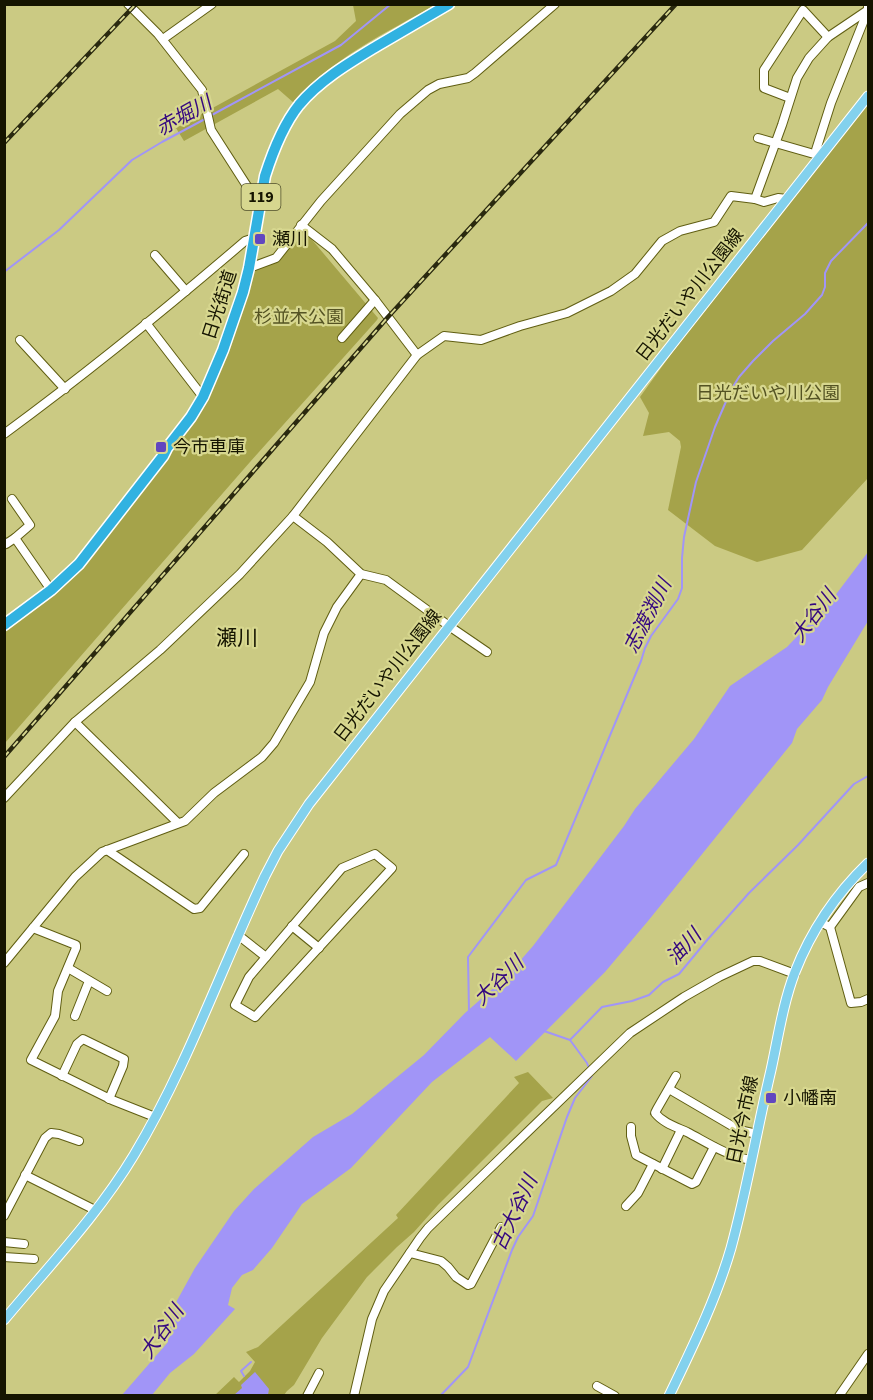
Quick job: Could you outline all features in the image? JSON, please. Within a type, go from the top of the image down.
[{"type":"highway","name":"日光街道","points":[[7,620],[51,590],[89,552],[163,456],[203,398],[229,334],[249,268],[266,176],[276,147],[298,106],[334,73],[449,4]]},
{"type":"main road","name":"日光だいや川公園線","points":[[4,1320],[95,1210],[123,1172],[174,1082],[238,935],[275,857],[303,812],[868,96]]},
{"type":"main road","name":"日光今市線","points":[[669,1395],[719,1286],[731,1247],[782,1019],[795,974],[820,922],[837,897],[868,863]]},
{"type":"street","points":[[128,4],[163,39],[201,90],[212,130],[260,204]]},
{"type":"street","points":[[163,39],[212,4]]},
{"type":"street","points":[[249,268],[276,258],[321,201],[400,114],[428,90],[439,84],[468,78],[555,4]]},
{"type":"street","points":[[821,156],[816,150],[831,103],[868,10],[868,4]]},
{"type":"street","points":[[790,98],[764,88],[764,70],[802,10],[828,37]]},
{"type":"street","points":[[755,199],[797,78],[808,58],[828,37],[868,10]]},
{"type":"street","points":[[758,138],[821,156]]},
{"type":"street","points":[[4,798],[75,722],[160,650],[232,582],[293,516],[417,355],[444,336],[481,340],[567,313],[611,291],[635,274],[662,241],[680,231],[714,222],[731,196],[764,202],[778,198],[787,199]]},
{"type":"street","points":[[301,225],[332,249],[417,355]]},
{"type":"street","points":[[4,434],[66,389],[245,241],[254,238]]},
{"type":"street","points":[[155,255],[186,291]]},
{"type":"street","points":[[342,339],[375,300]]},
{"type":"street","points":[[146,323],[203,398]]},
{"type":"street","points":[[20,340],[66,389]]},
{"type":"street","points":[[4,542],[6,544],[30,525],[12,499]]},
{"type":"street","points":[[293,516],[327,542],[361,574],[386,580],[486,652]]},
{"type":"street","points":[[15,538],[51,590]]},
{"type":"street","points":[[4,963],[75,877],[102,852],[185,821],[214,793],[262,757],[274,743],[310,682],[324,633],[337,607],[361,574]]},
{"type":"street","points":[[75,722],[178,823]]},
{"type":"street","points":[[107,850],[194,909],[200,908],[244,854]]},
{"type":"street","points":[[375,854],[392,868],[319,948],[255,1017],[235,1005],[249,977],[342,868],[375,854]]},
{"type":"street","points":[[830,927],[860,887],[868,883]]},
{"type":"street","points":[[820,922],[830,927],[851,1002],[868,999]]},
{"type":"street","points":[[292,926],[319,948]]},
{"type":"street","points":[[33,928],[76,945],[76,948],[58,991],[56,1016],[31,1060],[109,1099],[155,1117]]},
{"type":"street","points":[[238,935],[266,957]]},
{"type":"street","points":[[354,1395],[372,1319],[384,1291],[410,1253],[428,1228],[585,1074],[630,1033],[719,977],[753,961],[760,961],[795,974]]},
{"type":"street","points":[[68,968],[107,991]]},
{"type":"street","points":[[75,1016],[89,981]]},
{"type":"street","points":[[62,1076],[77,1044],[83,1039],[124,1059],[109,1099]]},
{"type":"street","points":[[676,1076],[655,1113],[657,1116],[728,1154],[751,1160]]},
{"type":"street","points":[[669,1089],[739,1130],[757,1134]]},
{"type":"street","points":[[630,1127],[636,1155],[692,1184],[696,1182],[714,1147]]},
{"type":"street","points":[[662,1169],[681,1130]]},
{"type":"street","points":[[4,1216],[45,1138],[51,1133],[79,1141]]},
{"type":"street","points":[[626,1206],[638,1193],[653,1164]]},
{"type":"street","points":[[25,1175],[95,1210]]},
{"type":"street","points":[[410,1253],[441,1261],[456,1277],[468,1285],[471,1284],[501,1227]]},
{"type":"street","points":[[4,1242],[24,1244]]},
{"type":"street","points":[[4,1257],[34,1259]]},
{"type":"street","points":[[840,1395],[868,1354]]},
{"type":"street","points":[[319,1373],[309,1393],[320,1395]]},
{"type":"street","points":[[597,1386],[615,1395]]},
{"type":"green space","points":[[353,5],[435,5],[341,60],[323,74],[294,103],[278,89],[184,141],[176,128],[335,41],[356,21]]},
{"type":"green space","name":"日光だいや川公園","points":[[868,104],[868,478],[802,550],[757,562],[715,546],[668,510],[681,447],[680,441],[669,432],[643,436],[649,413],[640,397],[674,350]]},
{"type":"green space","name":"杉並木公園","points":[[302,228],[378,318],[377,320],[5,743],[5,631],[47,599],[162,465],[206,402],[250,269],[277,260]]},
{"type":"green space","points":[[528,1072],[553,1098],[542,1101],[367,1277],[322,1338],[294,1385],[284,1395],[214,1396],[234,1377],[239,1382],[250,1371],[255,1362],[246,1352],[258,1347],[398,1218],[396,1215],[519,1083],[514,1077]]},
{"type":"shaded area","points":[[868,552],[868,621],[822,700],[797,729],[792,743],[605,972],[516,1061],[490,1037],[432,1082],[351,1168],[302,1204],[272,1248],[253,1270],[242,1275],[232,1288],[228,1305],[235,1309],[194,1354],[170,1373],[152,1395],[122,1395],[168,1342],[168,1325],[174,1306],[195,1268],[234,1211],[254,1189],[313,1137],[352,1114],[424,1055],[465,1013],[505,978],[533,946],[635,809],[694,739],[730,686],[787,647],[831,601]]},
{"type":"shaded area","points":[[255,1372],[269,1389],[268,1395],[234,1395],[242,1388],[241,1385]]},
{"type":"waterway","name":"赤堀川","points":[[210,116],[341,45],[391,4]]},
{"type":"waterway","name":"赤堀川","points":[[4,272],[59,230],[132,160],[205,119]]},
{"type":"waterway","name":"志渡渕川","points":[[469,1011],[468,957],[526,880],[556,865],[645,648],[678,599],[682,588],[684,537],[696,482],[731,390],[753,361],[805,314],[822,295],[825,287],[825,273],[831,261],[868,223]]},
{"type":"waterway","name":"油川","points":[[570,1040],[602,1007],[649,995],[663,982],[679,974],[749,893],[798,845],[854,784],[868,776]]},
{"type":"waterway","name":"油川","points":[[544,1031],[570,1040]]},
{"type":"waterway","name":"古大谷川","points":[[440,1396],[468,1367],[512,1250],[533,1216],[575,1098],[592,1076],[587,1063],[570,1040]]},
{"type":"waterway","points":[[244,1376],[241,1371],[251,1362]]},
{"type":"railway","points":[[4,143],[136,4]]},
{"type":"railway","points":[[4,757],[388,317],[676,4]]},
{"type":"place","name":"瀬川","points":[[260,239]]},
{"type":"place","name":"今市車庫","points":[[161,447]]},
{"type":"place","name":"小幡南","points":[[771,1098]]},
{"type":"district","name":"瀬川","points":[[237,638]]},
{"type":"water label","name":"大谷川","points":[[814,616]]},
{"type":"water label","name":"大谷川","points":[[499,981]]},
{"type":"water label","name":"大谷川","points":[[162,1332]]}]
